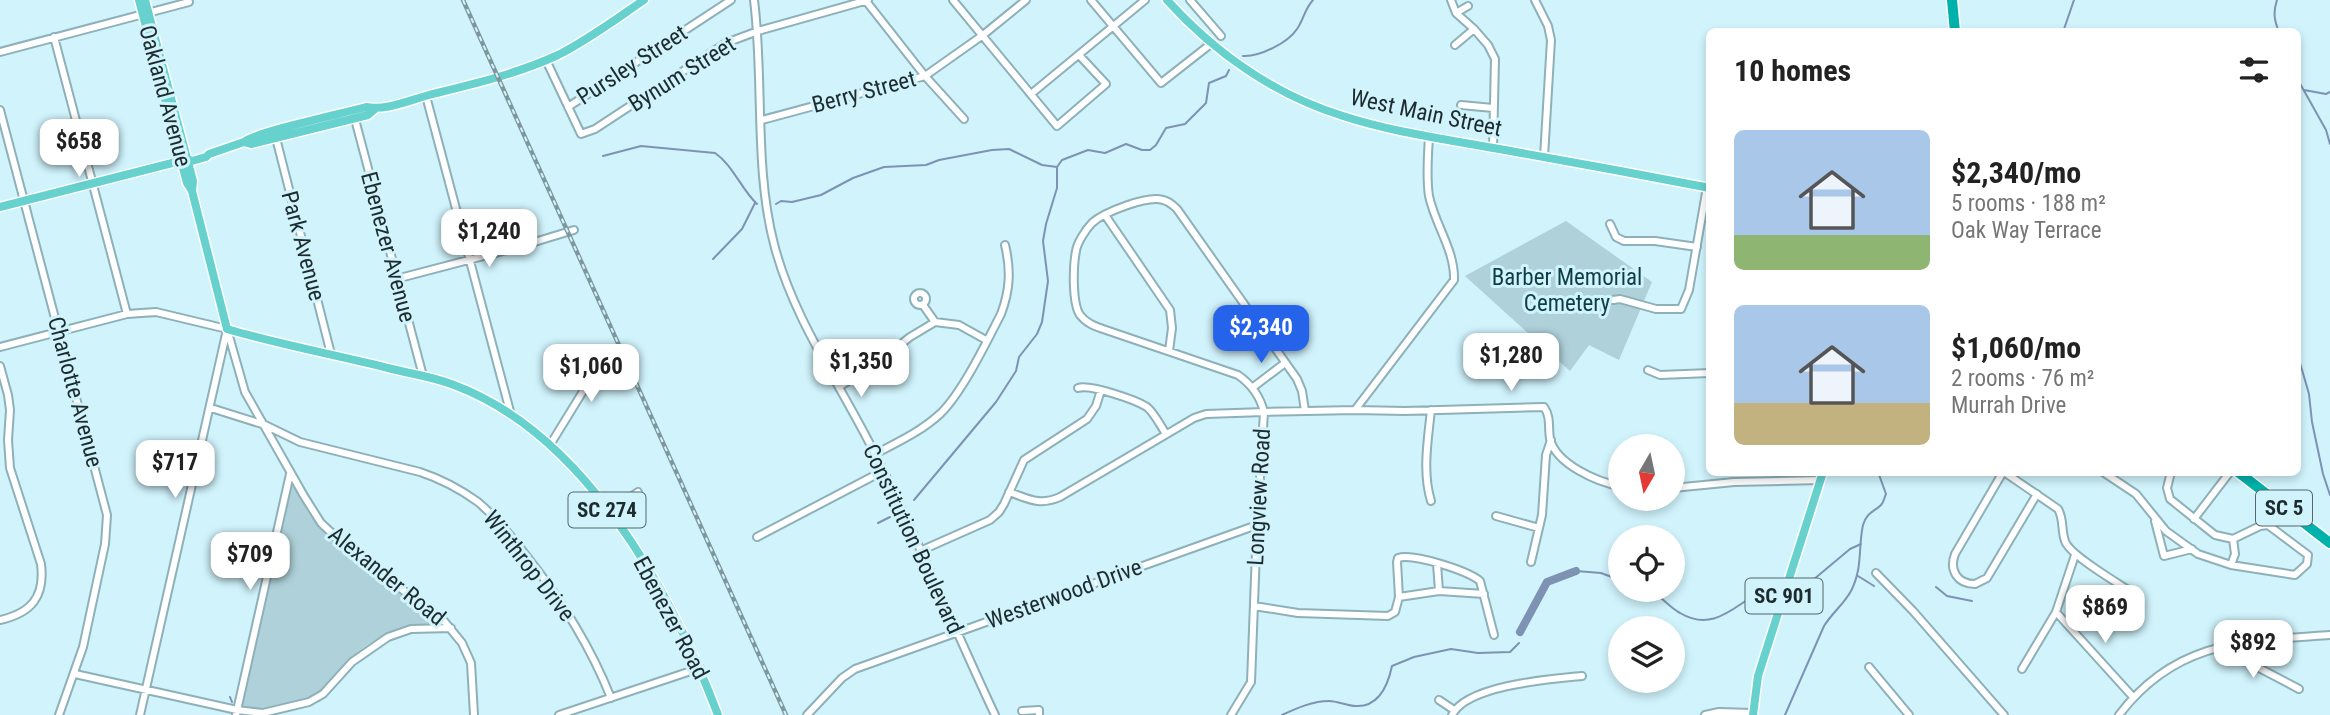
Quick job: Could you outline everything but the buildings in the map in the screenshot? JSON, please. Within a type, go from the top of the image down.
[{"type":"highway","points":[[1952,0],[1955,28]]},
{"type":"highway","name":"SC 5","points":[[2243,476],[2330,543]]},
{"type":"main road","name":"Oakland Avenue","points":[[139,0],[146,12]]},
{"type":"main road","name":"Oakland Avenue","points":[[145,0],[184,160],[193,181],[192,191],[227,328]]},
{"type":"main road","points":[[244,142],[251,144],[368,115],[375,109],[498,77],[546,60],[577,44],[644,0]]},
{"type":"main road","name":"West Main Street","points":[[1167,0],[1212,43],[1257,77],[1308,103],[1363,122],[1429,136],[1706,187]]},
{"type":"main road","points":[[0,207],[184,160],[206,158],[209,154],[244,142],[248,138],[366,107],[375,109]]},
{"type":"main road","name":"SC 274","points":[[227,328],[423,376]]},
{"type":"main road","name":"Ebenezer Road","points":[[423,376],[471,392],[512,415],[550,445],[608,512],[640,555],[667,600],[700,668],[718,715]]},
{"type":"main road","name":"SC 901","points":[[1753,714],[1758,676],[1822,476]]},
{"type":"street","name":"Pursley Street","points":[[568,107],[731,0]]},
{"type":"street","name":"Constitution Boulevard","points":[[754,0],[758,31],[766,202],[777,257],[796,303],[875,454],[995,715]]},
{"type":"street","points":[[953,0],[1057,126],[1107,84],[1079,55]]},
{"type":"street","name":"Berry Street","points":[[762,120],[925,76],[983,35],[1026,0]]},
{"type":"street","points":[[1091,0],[1161,83],[1212,43]]},
{"type":"street","points":[[1031,94],[1145,0]]},
{"type":"street","points":[[1190,0],[1221,36]]},
{"type":"street","points":[[1451,0],[1456,13],[1488,45],[1495,59],[1493,148]]},
{"type":"street","points":[[867,1],[925,76],[964,119]]},
{"type":"street","name":"Bynum Street","points":[[568,107],[581,134],[595,130],[726,43],[758,31],[867,1]]},
{"type":"street","points":[[1537,1],[1551,40],[1545,157]]},
{"type":"street","points":[[0,51],[189,2]]},
{"type":"street","points":[[1456,13],[1468,6]]},
{"type":"street","points":[[1455,45],[1474,29]]},
{"type":"street","points":[[54,37],[127,314]]},
{"type":"street","points":[[546,60],[568,107]]},
{"type":"street","points":[[426,96],[512,415]]},
{"type":"street","points":[[1461,105],[1493,108]]},
{"type":"street","name":"Charlotte Avenue","points":[[0,110],[3,130],[25,201],[107,515],[105,544],[83,647],[59,715]]},
{"type":"street","name":"Ebenezer Avenue","points":[[352,118],[423,376]]},
{"type":"street","points":[[1355,410],[1454,280],[1454,265],[1430,198],[1429,136]]},
{"type":"street","name":"Park Avenue","points":[[276,138],[331,354]]},
{"type":"street","points":[[1009,492],[1046,503],[1194,418],[1206,414],[1264,412],[1262,402],[1252,388],[1237,375],[1089,324],[1081,317],[1076,307],[1076,248],[1093,222],[1150,198],[1162,199],[1177,209],[1297,379],[1305,411]]},
{"type":"street","points":[[1613,300],[1620,299],[1656,309],[1681,309],[1689,290],[1706,198]]},
{"type":"street","points":[[1105,215],[1170,310],[1172,328],[1169,351]]},
{"type":"street","points":[[1609,224],[1616,237],[1624,241],[1655,241],[1697,247]]},
{"type":"street","points":[[396,279],[574,230]]},
{"type":"street","points":[[875,454],[912,434],[941,413],[959,390],[1001,314],[1009,287],[1006,245]]},
{"type":"street","points":[[923,305],[935,323]]},
{"type":"street","points":[[0,347],[127,314],[156,312],[227,328],[140,715]]},
{"type":"street","points":[[839,387],[881,360],[910,337],[935,323],[959,325],[986,340]]},
{"type":"street","name":"Alexander Road","points":[[227,328],[245,393],[321,523],[341,543],[451,628],[467,650],[471,663],[474,715]]},
{"type":"street","points":[[550,445],[609,349]]},
{"type":"street","points":[[1252,388],[1285,363]]},
{"type":"street","points":[[0,366],[10,410],[10,468],[41,564],[43,579],[40,593],[32,605],[20,614],[0,620]]},
{"type":"street","points":[[1648,370],[1660,375],[1706,373]]},
{"type":"street","points":[[1079,388],[1084,386],[1101,390],[1146,407],[1166,434]]},
{"type":"street","points":[[920,551],[990,520],[999,512],[1024,460],[1087,419],[1096,406],[1101,390]]},
{"type":"street","name":"Longview Road","points":[[1231,715],[1251,682],[1264,412],[1544,407],[1550,425],[1551,440]]},
{"type":"street","name":"Winthrop Drive","points":[[211,408],[265,425],[300,442],[421,472],[452,485],[478,503],[517,544],[559,598],[588,646],[611,698]]},
{"type":"street","points":[[1431,410],[1427,472],[1427,488],[1431,501]]},
{"type":"street","points":[[1551,440],[1558,453],[1576,469],[1608,484]]},
{"type":"street","points":[[1531,562],[1542,515],[1546,455],[1551,440]]},
{"type":"street","points":[[757,537],[883,471]]},
{"type":"street","points":[[236,713],[290,474]]},
{"type":"street","points":[[1685,487],[1822,476]]},
{"type":"street","points":[[2002,476],[1955,554],[1955,575],[1968,584],[1975,584],[1987,578],[2036,494]]},
{"type":"street","points":[[2010,476],[2058,509],[2062,515],[2065,542],[2075,555],[2134,594]]},
{"type":"street","points":[[2109,476],[2136,494],[2173,537],[2198,554],[2231,565],[2295,575],[2306,564],[2309,559],[2303,551],[2269,525],[2260,526],[2233,538],[2215,535],[2168,496],[2170,476]]},
{"type":"street","points":[[2194,519],[2227,476]]},
{"type":"street","points":[[608,512],[638,492]]},
{"type":"street","points":[[1496,516],[1539,528]]},
{"type":"street","points":[[2154,516],[2164,556],[2192,549]]},
{"type":"street","name":"Westerwood Drive","points":[[807,715],[848,673],[1257,525]]},
{"type":"street","points":[[2231,565],[2235,554],[2233,538]]},
{"type":"street","points":[[1254,606],[1298,612],[1388,616],[1395,612],[1399,597],[1398,558],[1405,555],[1475,576],[1480,581],[1494,635]]},
{"type":"street","points":[[2022,669],[2056,612],[2075,555]]},
{"type":"street","points":[[1437,564],[1439,591]]},
{"type":"street","points":[[1876,573],[2004,715]]},
{"type":"street","points":[[1399,597],[1439,591],[1484,594]]},
{"type":"street","points":[[2056,612],[2133,696]]},
{"type":"street","points":[[75,674],[236,713],[263,712],[309,702],[323,694],[358,656],[388,636],[411,629],[451,628]]},
{"type":"street","points":[[2119,715],[2133,696],[2176,664],[2219,647],[2247,640],[2330,635]]},
{"type":"street","points":[[2219,647],[2299,689]]},
{"type":"street","points":[[1869,667],[1909,715]]},
{"type":"street","points":[[559,715],[700,668]]},
{"type":"street","points":[[1439,700],[1453,713],[1481,693],[1510,685],[1582,677]]},
{"type":"street","points":[[1021,711],[1039,710],[1039,715]]},
{"type":"street","points":[[1705,715],[1719,712],[1753,714]]},
{"type":"green space","name":"Barber Memorial Cemetery","points":[[1566,221],[1652,282],[1619,360],[1589,345],[1570,371],[1465,276]]},
{"type":"green space","points":[[294,486],[329,536],[438,623],[401,629],[379,638],[349,660],[325,687],[299,702],[261,708],[242,707],[291,487]]},
{"type":"waterway","points":[[1243,56],[1265,52],[1287,39],[1297,29],[1313,0]]},
{"type":"waterway","points":[[2064,28],[2074,0]]},
{"type":"waterway","points":[[2277,0],[2275,16],[2278,28]]},
{"type":"waterway","points":[[914,500],[996,402],[1016,371],[1019,357],[1037,334],[1042,322],[1048,281],[1043,241],[1057,188],[1057,167],[1062,160],[1088,150],[1105,153],[1126,144],[1150,150],[1166,128],[1185,124],[1206,103],[1209,83],[1226,76],[1229,70]]},
{"type":"waterway","points":[[2301,85],[2326,130],[2330,144]]},
{"type":"waterway","points":[[2304,90],[2326,94],[2330,92]]},
{"type":"waterway","points":[[603,156],[641,146],[715,153],[727,164],[757,204]]},
{"type":"waterway","points":[[776,204],[821,195],[853,178],[884,167],[926,165],[992,150],[1009,149],[1042,165],[1057,167]]},
{"type":"waterway","points":[[713,259],[742,229],[755,203]]},
{"type":"waterway","points":[[2301,366],[2309,394],[2323,474],[2330,495]]},
{"type":"waterway","points":[[1785,715],[1824,626],[1848,596],[1855,582],[1863,525],[1869,515],[1882,504],[1886,494],[1879,476]]},
{"type":"waterway","points":[[878,523],[890,517]]},
{"type":"waterway","points":[[1799,587],[1807,585],[1850,549],[1861,544]]},
{"type":"waterway","points":[[1576,571],[1608,576]]},
{"type":"waterway","points":[[1520,632],[1547,582],[1576,571]]},
{"type":"waterway","points":[[1858,576],[1874,586]]},
{"type":"waterway","points":[[1666,602],[1680,613],[1694,619],[1706,620],[1729,612],[1774,586]]},
{"type":"waterway","points":[[1936,587],[1947,596],[1972,601]]},
{"type":"waterway","points":[[1282,715],[1323,701],[1356,706],[1371,703],[1385,687],[1392,666],[1414,657],[1451,649],[1478,653],[1510,652],[1519,643]]},
{"type":"waterway","points":[[230,697],[232,702]]},
{"type":"railway","points":[[463,0],[786,715]]}]
